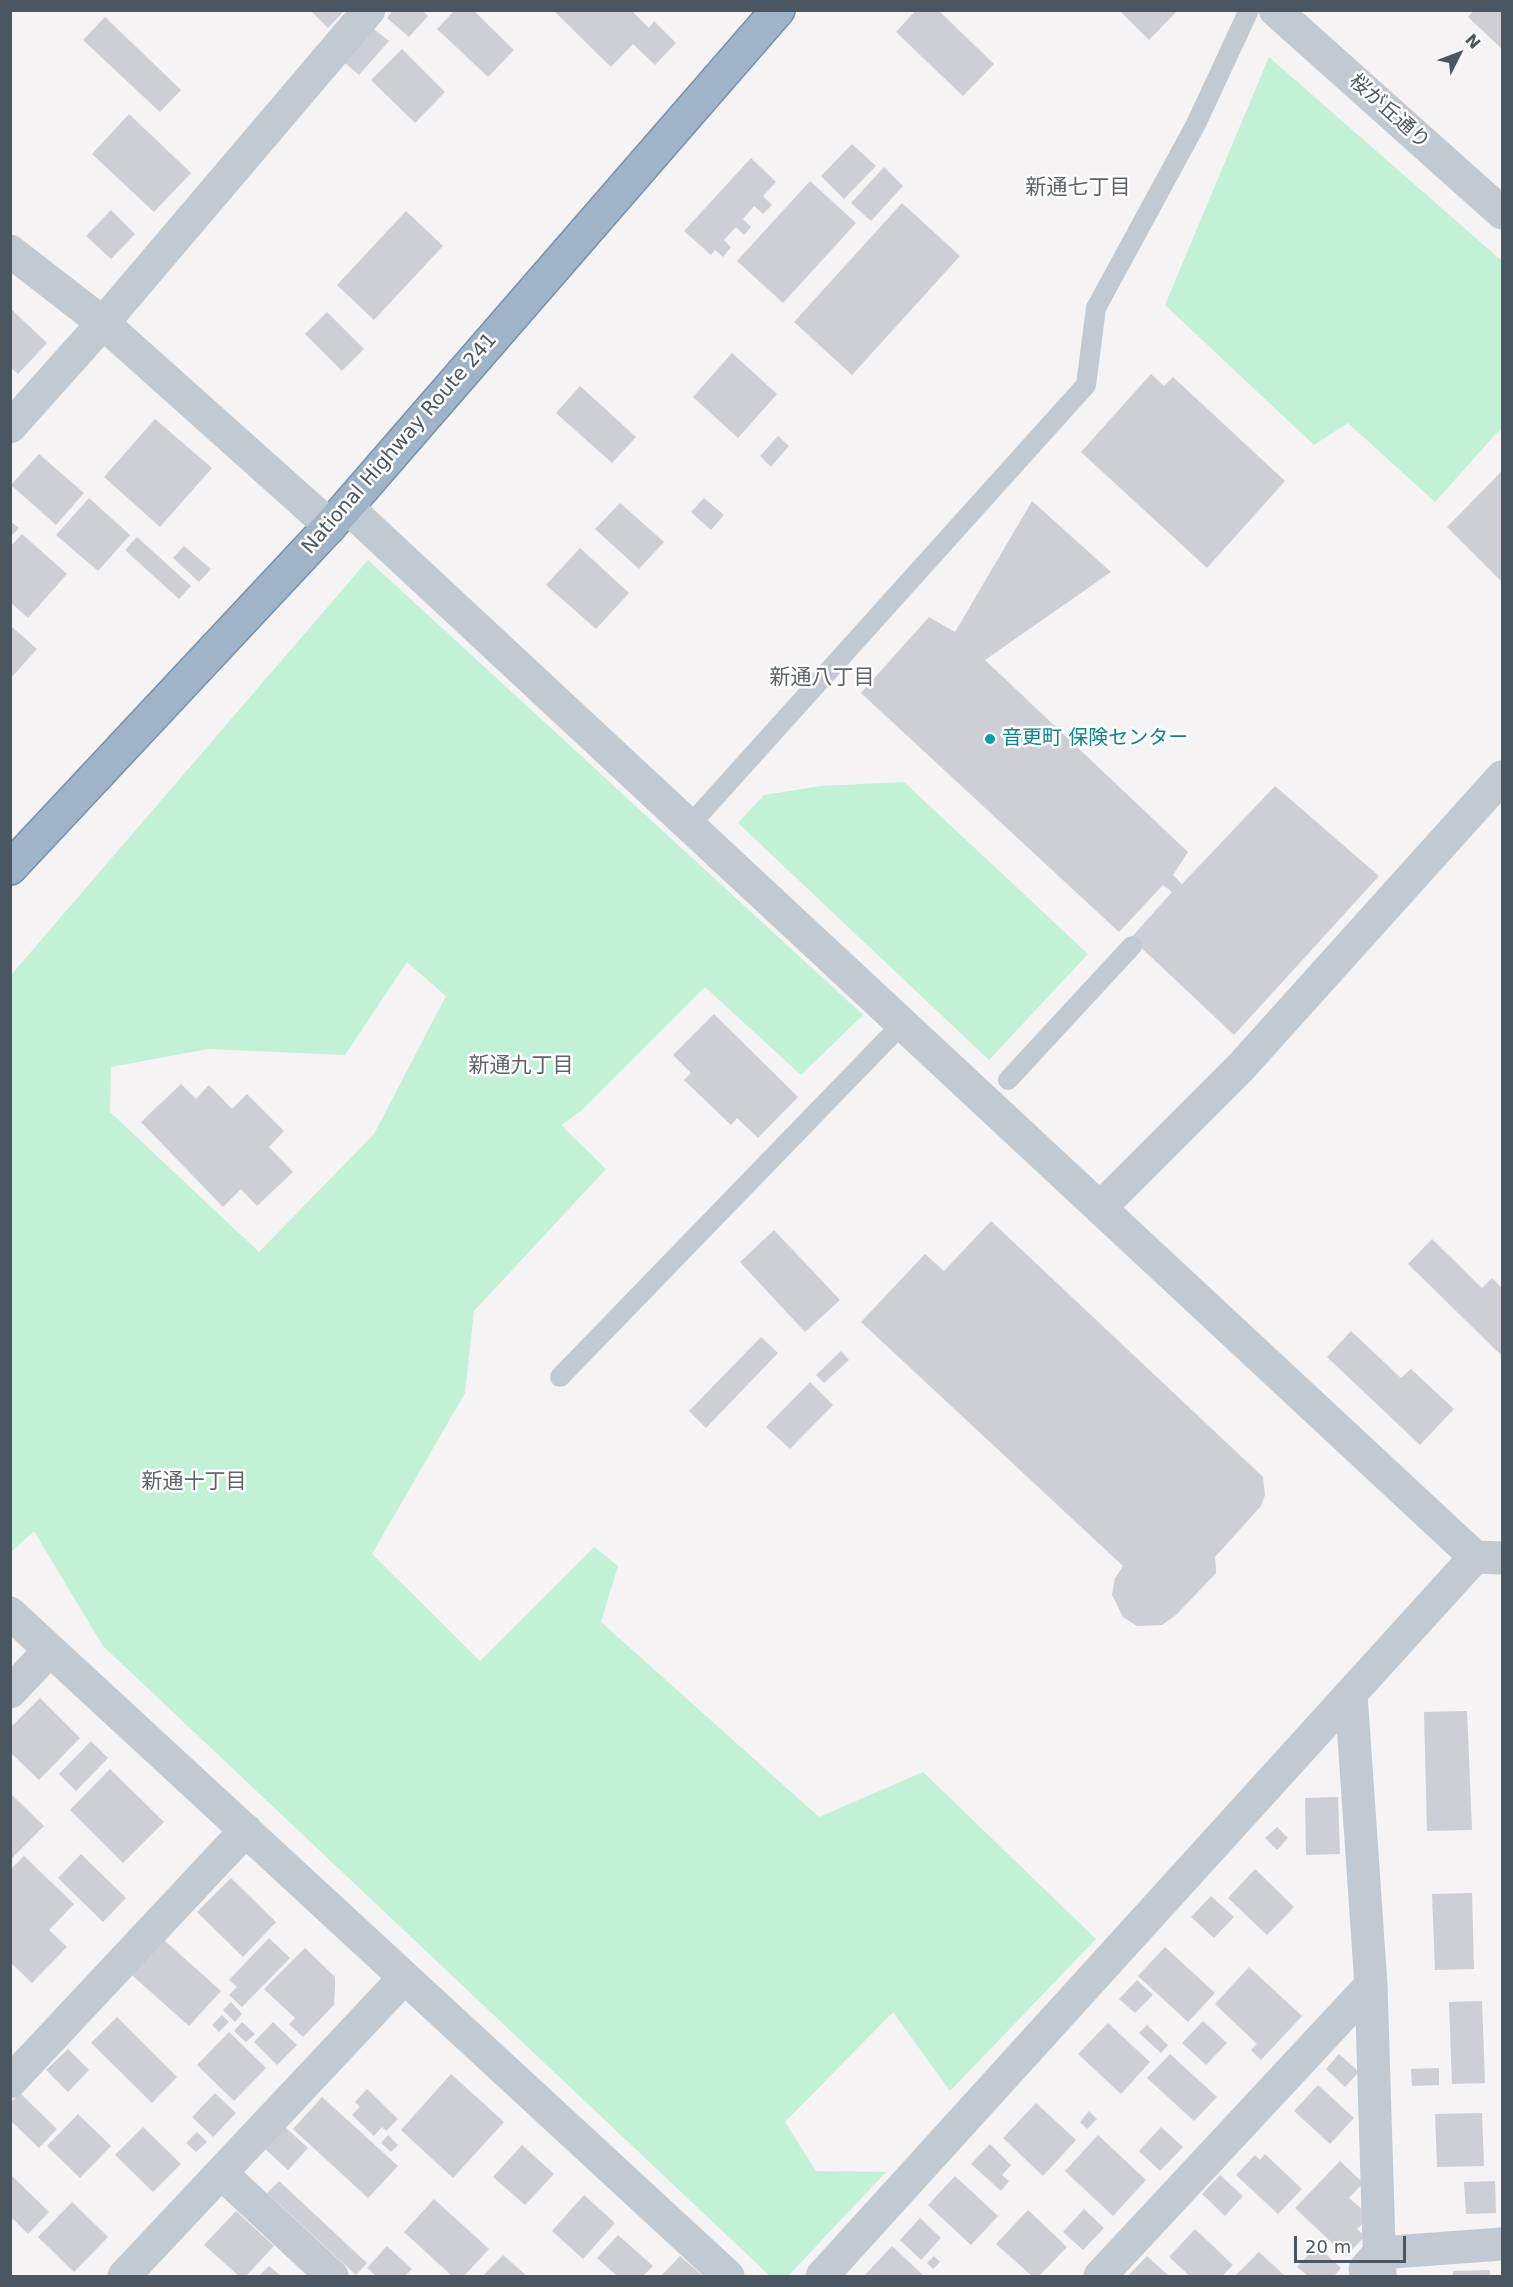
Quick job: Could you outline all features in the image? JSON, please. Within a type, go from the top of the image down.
[{"type":"highway","name":"National Highway Route 241","points":[[10,868],[338,517],[778,10]]},
{"type":"street","points":[[10,427],[103,323],[369,10]]},
{"type":"street","name":"桜が丘通り","points":[[1275,10],[1503,213]]},
{"type":"street","points":[[10,250],[103,323],[338,517],[689,826],[1100,1208],[1489,1558],[1351,1694],[822,2277]]},
{"type":"street","points":[[1100,1208],[1241,1067],[1503,777]]},
{"type":"street","points":[[10,1613],[728,2277]]},
{"type":"street","points":[[10,1692],[50,1650]]},
{"type":"street","points":[[1351,1694],[1371,1985],[1379,2265]]},
{"type":"street","points":[[10,2082],[246,1830]]},
{"type":"street","points":[[124,2277],[404,1978]]},
{"type":"street","points":[[1100,2277],[1371,1985]]},
{"type":"street","points":[[221,2173],[332,2277]]},
{"type":"street","points":[[1358,2277],[1379,2265],[1503,2244]]},
{"type":"lane","points":[[689,826],[1086,385],[1096,309],[1196,124],[1249,10]]},
{"type":"lane","points":[[1008,1080],[1132,946]]},
{"type":"lane","points":[[561,1377],[902,1024]]},
{"type":"green space","points":[[1269,57],[1502,261],[1502,427],[1435,502],[1348,423],[1314,445],[1165,305]]},
{"type":"green space","points":[[368,560],[863,1015],[801,1075],[705,987],[581,1111],[561,1125],[606,1169],[474,1311],[465,1393],[372,1554],[480,1661],[594,1547],[618,1566],[601,1622],[819,1817],[923,1772],[1096,1939],[950,2091],[893,2012],[785,2122],[816,2171],[886,2172],[788,2276],[770,2276],[103,1646],[34,1531],[11,1552],[11,975]],"holes":[[[407,962],[446,996],[374,1134],[259,1252],[110,1112],[111,1067],[208,1049],[345,1055]]]},
{"type":"green space","points":[[904,782],[1088,954],[989,1060],[738,823],[764,795],[821,786]]},
{"type":"building","points":[[310,10],[345,10],[328,28]]},
{"type":"building","points":[[393,10],[422,10],[428,16],[409,37],[387,18]]},
{"type":"building","points":[[455,10],[473,10],[514,50],[488,77],[437,29]]},
{"type":"building","points":[[553,10],[631,10],[649,28],[654,21],[676,43],[655,65],[633,44],[611,67]]},
{"type":"building","points":[[916,10],[938,10],[994,64],[963,96],[896,32]]},
{"type":"building","points":[[1119,10],[1178,10],[1149,40]]},
{"type":"building","points":[[1474,10],[1502,10],[1502,49],[1468,17]]},
{"type":"building","points":[[105,17],[181,90],[160,112],[83,40]]},
{"type":"building","points":[[374,29],[389,41],[359,75],[344,62]]},
{"type":"building","points":[[402,49],[445,92],[415,123],[371,80]]},
{"type":"building","points":[[129,114],[191,173],[154,212],[92,154]]},
{"type":"building","points":[[852,144],[876,166],[844,199],[821,176]]},
{"type":"building","points":[[751,158],[776,182],[763,196],[772,205],[763,214],[754,206],[743,219],[751,227],[744,235],[736,227],[724,240],[731,247],[723,257],[715,250],[711,255],[684,231]]},
{"type":"building","points":[[884,167],[903,186],[871,221],[851,203]]},
{"type":"building","points":[[810,181],[856,223],[783,303],[737,261]]},
{"type":"building","points":[[902,203],[960,256],[852,375],[794,322]]},
{"type":"building","points":[[111,210],[135,234],[111,259],[86,236]]},
{"type":"building","points":[[406,211],[443,246],[374,320],[337,285]]},
{"type":"building","points":[[10,308],[47,343],[18,374],[10,367]]},
{"type":"building","points":[[327,312],[364,349],[342,371],[305,334]]},
{"type":"building","points":[[732,353],[777,394],[738,438],[693,397]]},
{"type":"building","points":[[1151,374],[1164,386],[1173,377],[1285,481],[1207,568],[1081,452]]},
{"type":"building","points":[[580,386],[636,437],[612,463],[556,413]]},
{"type":"building","points":[[155,419],[212,468],[160,527],[104,477]]},
{"type":"building","points":[[778,436],[789,446],[771,467],[760,456]]},
{"type":"building","points":[[39,454],[84,493],[56,525],[11,485]]},
{"type":"building","points":[[1502,471],[1502,582],[1447,527]]},
{"type":"building","points":[[89,498],[130,535],[98,571],[56,535]]},
{"type":"building","points":[[704,498],[724,515],[711,530],[691,512]]},
{"type":"building","name":"音更町 保険センター","points":[[1032,501],[1111,572],[985,660],[1188,852],[1173,875],[1182,884],[1275,786],[1379,876],[1234,1035],[1131,938],[1172,892],[1163,885],[1119,932],[861,693],[929,617],[955,632]]},
{"type":"building","points":[[620,503],[664,542],[639,569],[595,529]]},
{"type":"building","points":[[10,521],[19,528],[10,537]]},
{"type":"building","points":[[22,534],[67,574],[28,618],[10,602],[10,547]]},
{"type":"building","points":[[137,537],[191,586],[179,599],[125,550]]},
{"type":"building","points":[[184,546],[211,569],[199,582],[173,558]]},
{"type":"building","points":[[580,548],[629,593],[596,629],[546,585]]},
{"type":"building","points":[[10,625],[37,649],[10,679]]},
{"type":"building","points":[[714,1014],[798,1097],[758,1138],[737,1118],[731,1125],[684,1080],[691,1073],[673,1055]]},
{"type":"building","points":[[181,1084],[196,1099],[209,1085],[232,1109],[247,1094],[284,1131],[269,1147],[293,1172],[257,1206],[241,1189],[223,1207],[141,1122]]},
{"type":"building","points":[[991,1221],[1263,1477],[1265,1495],[1261,1506],[1215,1557],[1216,1573],[1176,1615],[1162,1625],[1137,1626],[1123,1617],[1112,1595],[1115,1578],[1123,1566],[861,1322],[925,1254],[944,1271]]},
{"type":"building","points":[[774,1230],[840,1300],[805,1332],[740,1262]]},
{"type":"building","points":[[1432,1239],[1482,1288],[1492,1278],[1502,1288],[1501,1355],[1408,1264]]},
{"type":"building","points":[[1351,1331],[1401,1378],[1411,1369],[1454,1409],[1420,1445],[1327,1357]]},
{"type":"building","points":[[761,1337],[778,1353],[706,1428],[689,1411]]},
{"type":"building","points":[[841,1351],[849,1360],[824,1383],[816,1375]]},
{"type":"building","points":[[810,1382],[833,1405],[790,1449],[766,1427]]},
{"type":"building","points":[[40,1698],[80,1738],[39,1780],[10,1752],[10,1728]]},
{"type":"building","points":[[1467,1711],[1472,1830],[1427,1831],[1424,1712]]},
{"type":"building","points":[[91,1741],[108,1758],[76,1791],[59,1774]]},
{"type":"building","points":[[110,1769],[164,1822],[123,1863],[70,1810]]},
{"type":"building","points":[[10,1793],[44,1826],[10,1860]]},
{"type":"building","points":[[1338,1797],[1340,1854],[1306,1855],[1305,1798]]},
{"type":"building","points":[[1277,1827],[1288,1838],[1277,1850],[1265,1838]]},
{"type":"building","points":[[81,1854],[126,1898],[103,1922],[58,1878]]},
{"type":"building","points":[[24,1856],[74,1904],[49,1930],[67,1947],[32,1983],[10,1962],[10,1870]]},
{"type":"building","points":[[1255,1869],[1294,1907],[1267,1935],[1228,1898]]},
{"type":"building","points":[[231,1878],[276,1922],[243,1957],[197,1912]]},
{"type":"building","points":[[1472,1893],[1474,1969],[1435,1970],[1432,1894]]},
{"type":"building","points":[[1211,1896],[1234,1917],[1214,1938],[1191,1917]]},
{"type":"building","points":[[156,1933],[221,1991],[189,2026],[124,1968]]},
{"type":"building","points":[[269,1938],[290,1958],[242,2007],[229,1995],[237,1987],[229,1980]]},
{"type":"building","points":[[1165,1947],[1215,1993],[1188,2022],[1138,1976]]},
{"type":"building","points":[[305,1948],[335,1977],[335,1987],[334,2005],[303,2037],[289,2024],[295,2018],[264,1989]]},
{"type":"building","points":[[1249,1967],[1302,2016],[1261,2060],[1251,2050],[1257,2044],[1215,2004]]},
{"type":"building","points":[[1137,1980],[1153,1995],[1135,2013],[1119,1999]]},
{"type":"building","points":[[1482,2001],[1485,2083],[1452,2084],[1449,2002]]},
{"type":"building","points":[[231,2002],[242,2014],[235,2022],[223,2010]]},
{"type":"building","points":[[222,2015],[229,2022],[219,2032],[212,2025]]},
{"type":"building","points":[[117,2017],[177,2077],[152,2103],[91,2043]]},
{"type":"building","points":[[1203,2021],[1227,2043],[1206,2065],[1182,2043]]},
{"type":"building","points":[[242,2022],[255,2034],[246,2042],[234,2031]]},
{"type":"building","points":[[273,2022],[297,2045],[277,2065],[254,2042]]},
{"type":"building","points":[[1108,2023],[1150,2062],[1121,2094],[1078,2054]]},
{"type":"building","points":[[1147,2025],[1168,2045],[1161,2053],[1139,2033]]},
{"type":"building","points":[[229,2032],[266,2068],[234,2101],[197,2065]]},
{"type":"building","points":[[68,2049],[89,2070],[68,2092],[46,2070]]},
{"type":"building","points":[[1170,2054],[1217,2097],[1194,2121],[1147,2078]]},
{"type":"building","points":[[1339,2054],[1359,2072],[1345,2087],[1326,2069]]},
{"type":"building","points":[[1439,2068],[1439,2085],[1412,2086],[1411,2069]]},
{"type":"building","points":[[451,2074],[504,2122],[453,2178],[401,2130]]},
{"type":"building","points":[[1318,2085],[1354,2118],[1330,2144],[1294,2111]]},
{"type":"building","points":[[367,2089],[398,2119],[386,2131],[382,2127],[374,2136],[352,2115],[360,2107],[355,2102]]},
{"type":"building","points":[[20,2093],[57,2129],[39,2148],[10,2120],[10,2103]]},
{"type":"building","points":[[215,2093],[236,2113],[213,2137],[192,2117]]},
{"type":"building","points":[[322,2097],[398,2166],[368,2198],[293,2129]]},
{"type":"building","points":[[1036,2103],[1076,2140],[1043,2176],[1003,2138]]},
{"type":"building","points":[[1089,2111],[1097,2119],[1087,2129],[1080,2122]]},
{"type":"building","points":[[1482,2113],[1484,2166],[1437,2167],[1435,2114]]},
{"type":"building","points":[[78,2114],[111,2146],[80,2178],[47,2146]]},
{"type":"building","points":[[143,2127],[181,2164],[153,2192],[115,2155]]},
{"type":"building","points":[[285,2127],[308,2148],[288,2170],[265,2149]]},
{"type":"building","points":[[1161,2127],[1183,2147],[1160,2171],[1139,2151]]},
{"type":"building","points":[[197,2132],[207,2142],[196,2152],[186,2143]]},
{"type":"building","points":[[388,2135],[398,2145],[391,2152],[381,2143]]},
{"type":"building","points":[[1098,2135],[1146,2180],[1113,2216],[1065,2171]]},
{"type":"building","points":[[990,2144],[1011,2165],[1002,2175],[1009,2181],[1001,2191],[971,2164]]},
{"type":"building","points":[[522,2145],[554,2174],[525,2205],[493,2177]]},
{"type":"building","points":[[1265,2154],[1302,2189],[1278,2214],[1236,2175],[1255,2155],[1260,2160]]},
{"type":"building","points":[[1340,2161],[1363,2183],[1349,2198],[1370,2216],[1357,2229],[1365,2236],[1346,2256],[1295,2208]]},
{"type":"building","points":[[10,2174],[49,2212],[28,2234],[10,2216]]},
{"type":"building","points":[[1220,2175],[1243,2196],[1225,2216],[1202,2194]]},
{"type":"building","points":[[955,2176],[998,2216],[971,2245],[928,2205]]},
{"type":"building","points":[[279,2181],[367,2263],[356,2275],[267,2193]]},
{"type":"building","points":[[1495,2181],[1496,2213],[1466,2214],[1464,2182]]},
{"type":"building","points":[[584,2195],[615,2223],[583,2259],[552,2231]]},
{"type":"building","points":[[434,2199],[489,2249],[464,2276],[452,2276],[404,2232]]},
{"type":"building","points":[[72,2202],[108,2237],[74,2272],[38,2237]]},
{"type":"building","points":[[1084,2209],[1104,2228],[1083,2250],[1063,2232]]},
{"type":"building","points":[[1028,2210],[1067,2247],[1039,2276],[1032,2276],[996,2244]]},
{"type":"building","points":[[236,2211],[274,2246],[246,2276],[239,2276],[204,2245]]},
{"type":"building","points":[[920,2218],[941,2238],[921,2260],[900,2240]]},
{"type":"building","points":[[1195,2229],[1233,2265],[1222,2276],[1190,2276],[1169,2257]]},
{"type":"building","points":[[618,2235],[653,2266],[643,2276],[617,2276],[597,2258]]},
{"type":"building","points":[[387,2246],[412,2269],[405,2276],[376,2276],[367,2268]]},
{"type":"building","points":[[892,2246],[924,2276],[864,2276]]},
{"type":"building","points":[[1317,2246],[1341,2268],[1334,2276],[1308,2276],[1297,2267]]},
{"type":"building","points":[[1259,2252],[1285,2276],[1235,2276]]},
{"type":"building","points":[[503,2255],[527,2276],[483,2276]]},
{"type":"building","points":[[680,2256],[703,2276],[661,2276]]},
{"type":"building","points":[[934,2256],[940,2262],[933,2269],[927,2263]]},
{"type":"building","points":[[1147,2256],[1169,2276],[1128,2276]]},
{"type":"building","points":[[269,2266],[281,2276],[259,2276]]},
{"type":"building","points":[[1490,2270],[1490,2276],[1453,2276],[1453,2271]]},
{"type":"place","name":"音更町 保険センター","points":[[990,739]]},
{"type":"district","name":"新通七丁目","points":[[1078,189]]},
{"type":"district","name":"新通八丁目","points":[[822,679]]},
{"type":"district","name":"新通九丁目","points":[[521,1067]]},
{"type":"district","name":"新通十丁目","points":[[194,1483]]}]
